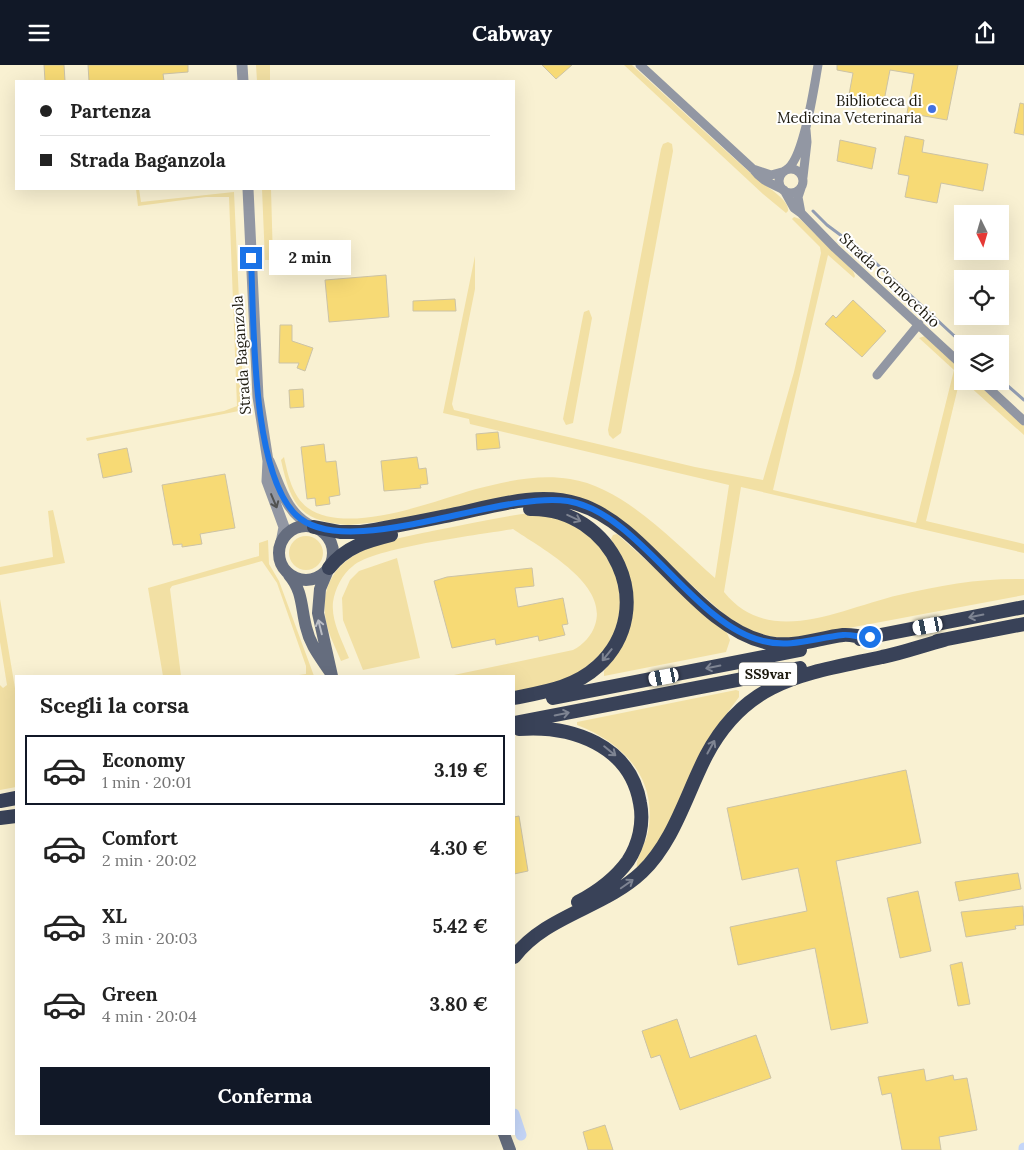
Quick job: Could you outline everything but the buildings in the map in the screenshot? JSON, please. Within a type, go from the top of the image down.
[{"type":"highway","points":[[314,527],[340,532],[361,532],[513,503],[546,500],[568,501],[586,506],[613,523],[720,619],[742,634],[762,641],[786,644],[843,635],[870,637]]},
{"type":"highway","points":[[329,567],[343,553],[366,542],[506,511],[549,509],[586,524],[608,546],[624,580],[626,607],[617,640],[598,666],[578,680],[556,689],[515,698]]},
{"type":"highway","name":"SS9var","points":[[515,705],[1024,607]]},
{"type":"highway","name":"SS9var","points":[[515,723],[1023,625]]},
{"type":"highway","points":[[515,956],[538,933],[617,891],[636,878],[651,863],[669,835],[717,737],[736,712],[752,699],[769,687],[799,675],[890,655],[944,640]]},
{"type":"highway","points":[[515,730],[543,728],[566,731],[601,745],[616,756],[633,780],[640,798],[642,817],[639,836],[633,853],[615,877],[592,894],[540,923],[515,941]]},
{"type":"highway","points":[[0,801],[15,799]]},
{"type":"highway","points":[[0,818],[15,816]]},
{"type":"main road","points":[[281,543],[292,529],[305,526],[314,527]]},
{"type":"main road","name":"Strada Baganzola","points":[[314,527],[322,531],[331,542],[333,555],[320,589],[318,613],[332,675]]},
{"type":"main road","name":"Strada Baganzola","points":[[281,543],[280,560],[301,595],[310,638],[318,655],[332,675]]},
{"type":"main road","points":[[290,575],[302,580],[311,580],[323,574],[329,567]]},
{"type":"main road","points":[[504,1135],[510,1150]]},
{"type":"street","points":[[242,65],[243,80]]},
{"type":"street","name":"Strada Cornocchio","points":[[640,65],[766,183],[784,190]]},
{"type":"street","points":[[784,171],[794,163],[806,130],[818,65]]},
{"type":"street","points":[[801,213],[798,197],[803,177],[807,142],[806,130]]},
{"type":"street","points":[[753,169],[771,175],[794,169],[803,177]]},
{"type":"street","name":"Strada Cornocchio","points":[[784,171],[779,180],[792,206],[954,357]]},
{"type":"street","points":[[784,190],[791,193],[800,188]]},
{"type":"street","name":"Strada Baganzola","points":[[248,190],[257,379],[268,458],[268,486],[284,527],[281,543]]},
{"type":"street","points":[[877,375],[919,324]]},
{"type":"street","points":[[991,390],[1024,421]]},
{"type":"street","name":"Strada Baganzola","points":[[268,458],[290,508],[304,522],[314,527]]},
{"type":"shaded area","points":[[256,65],[270,65],[270,80],[257,80]]},
{"type":"shaded area","points":[[624,65],[632,65],[739,163],[781,197],[788,211],[786,213],[763,194]]},
{"type":"shaded area","points":[[668,142],[672,144],[673,151],[621,433],[613,439],[609,435],[608,430],[661,149],[663,144]]},
{"type":"shaded area","points":[[136,190],[139,190],[141,202],[234,192],[244,410],[87,441],[86,438],[224,411],[237,406],[229,197],[206,197],[138,206]]},
{"type":"shaded area","points":[[262,190],[271,190],[273,260],[265,260]]},
{"type":"shaded area","points":[[794,217],[800,219],[853,271],[855,276],[854,278],[828,255],[773,490],[916,523],[954,370],[954,390],[957,390],[926,521],[1024,544],[1024,553],[741,487],[724,592],[742,609],[763,618],[785,621],[807,620],[831,615],[914,591],[977,581],[1024,579],[1024,595],[790,639],[758,635],[726,616],[624,524],[585,501],[348,525],[331,523],[308,515],[294,499],[289,489],[281,460],[284,457],[294,491],[303,503],[308,508],[325,516],[345,519],[368,517],[415,508],[476,489],[511,481],[546,477],[570,479],[590,484],[610,493],[629,505],[666,533],[715,578],[729,485],[470,424],[469,419],[443,413],[475,256],[475,289],[452,404],[454,410],[695,467],[763,480],[794,372],[821,253],[820,247],[792,219]]},
{"type":"shaded area","points":[[589,310],[592,318],[573,423],[566,425],[563,419],[583,316],[584,312]]},
{"type":"shaded area","points":[[925,336],[954,363],[954,370],[919,338]]},
{"type":"shaded area","points":[[974,390],[985,390],[1024,426],[1024,435]]},
{"type":"shaded area","points":[[53,510],[65,563],[0,575],[0,567],[53,557],[48,511]]},
{"type":"shaded area","points":[[530,513],[564,518],[600,544],[618,579],[621,608],[615,633],[601,655],[572,678],[515,693],[515,675],[454,675],[573,650],[587,639],[594,629],[597,610],[592,596],[583,582],[555,557],[513,529],[454,538],[383,553],[365,559],[353,566],[340,582],[333,602],[335,623],[349,658],[341,661],[329,632],[325,614],[326,593],[333,576],[344,563],[376,545],[395,539]]},
{"type":"shaded area","points":[[617,534],[727,633],[730,640],[726,652],[604,676],[604,671],[618,651],[633,603],[628,572],[611,539],[613,535]]},
{"type":"shaded area","points":[[306,536],[318,541],[323,553],[318,565],[306,570],[294,565],[289,553],[294,541]]},
{"type":"shaded area","points":[[268,540],[269,564],[279,581],[314,675],[299,675],[306,674],[306,666],[277,583],[262,561],[172,586],[170,589],[181,675],[163,675],[148,588],[259,556],[259,543]]},
{"type":"shaded area","points":[[397,558],[420,658],[363,670],[343,620],[342,598],[350,580],[359,571]]},
{"type":"shaded area","points":[[0,599],[15,688],[15,787],[0,790],[0,685],[3,688],[7,685],[0,642]]},
{"type":"shaded area","points":[[736,690],[739,691],[739,697],[711,735],[658,844],[637,868],[648,832],[650,813],[648,795],[642,780],[634,765],[623,753],[609,742],[577,725],[577,722]]},
{"type":"waterway","points":[[813,211],[827,225],[866,254],[954,336]]},
{"type":"waterway","points":[[1009,387],[1024,400]]},
{"type":"waterway","points":[[515,1117],[521,1135]]},
{"type":"place","name":"Biblioteca di Medicina Veterinaria","points":[[932,109]]},
{"type":"route","points":[[251,258],[260,414],[268,458],[284,498],[294,513],[304,522],[314,527],[340,532],[356,532],[403,525],[502,504],[535,500],[568,501],[586,506],[613,523],[632,538],[720,619],[742,634],[762,641],[779,644],[800,643],[843,635],[870,637]]}]
